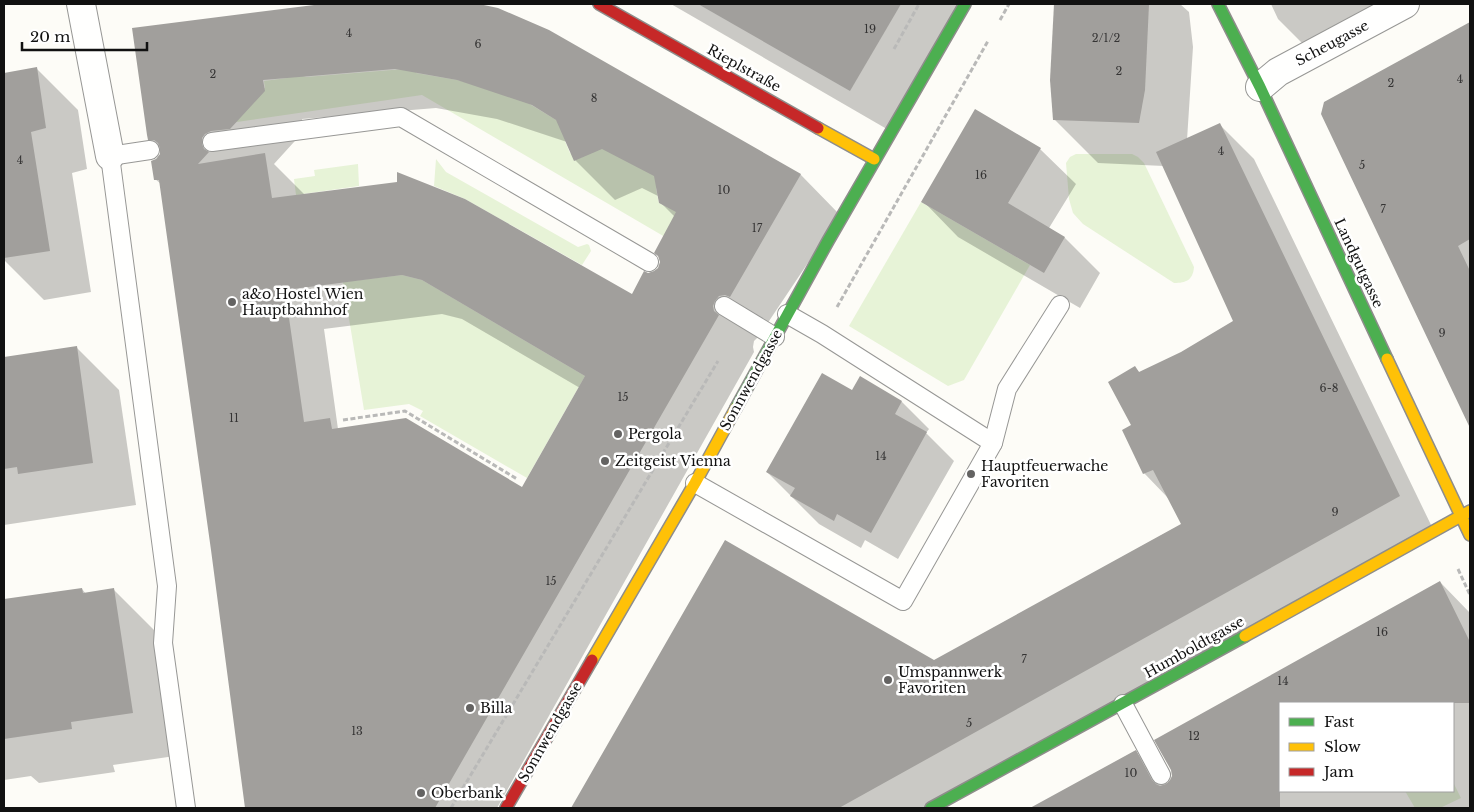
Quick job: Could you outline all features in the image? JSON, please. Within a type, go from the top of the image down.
[{"type":"street","points":[[81,4],[110,156]]},
{"type":"street","name":"Rieplstraße","points":[[599,4],[874,159]]},
{"type":"street","name":"Sonnwendgasse","points":[[506,808],[695,483],[874,159],[965,4]]},
{"type":"street","name":"Landgutgasse","points":[[1218,4],[1466,513],[1470,535]]},
{"type":"street","name":"Scheugasse","points":[[1260,87],[1278,72],[1405,4]]},
{"type":"street","name":"Humboldtgasse","points":[[931,808],[1123,704],[1466,513]]},
{"type":"lane","points":[[212,142],[401,117],[649,262]]},
{"type":"lane","points":[[150,150],[110,156],[167,586],[163,643],[186,808]]},
{"type":"lane","points":[[695,483],[903,601],[993,443],[1007,389],[1060,305]]},
{"type":"lane","points":[[724,306],[775,336]]},
{"type":"lane","points":[[787,314],[830,339],[993,443]]},
{"type":"lane","points":[[1123,704],[1161,775]]},
{"type":"path","points":[[891,55],[919,4]]},
{"type":"path","points":[[451,808],[702,386],[745,319]]},
{"type":"path","points":[[343,420],[405,411],[517,479]]},
{"type":"green space","points":[[416,57],[416,73],[457,80],[513,94],[571,129],[565,141],[570,153],[581,158],[596,143],[661,179],[656,189],[659,203],[669,208],[680,202],[677,244],[422,95],[216,125],[257,90],[265,88],[264,81],[287,78],[286,70],[306,77],[404,69]]},
{"type":"green space","points":[[1076,154],[1132,154],[1144,163],[1194,267],[1192,275],[1188,280],[1174,283],[1083,224],[1073,213],[1069,199],[1066,163],[1070,157]]},
{"type":"green space","points":[[436,159],[446,172],[578,247],[589,245],[591,251],[582,265],[465,199],[434,186]]},
{"type":"green space","points":[[358,164],[359,186],[296,195],[294,179],[315,176],[314,170]]},
{"type":"green space","points":[[921,202],[1030,265],[964,380],[948,386],[849,326]]},
{"type":"green space","points":[[402,275],[422,280],[585,376],[527,478],[420,416],[423,411],[409,404],[364,410],[343,282]]},
{"type":"green space","points":[[1454,784],[1461,798],[1440,808],[1415,808],[1406,792],[1454,792]]},
{"type":"building","points":[[322,4],[479,4],[498,8],[549,30],[801,174],[730,297],[725,295],[719,296],[715,301],[714,311],[719,315],[435,808],[245,808],[159,180],[154,180],[151,161],[160,154],[160,148],[154,140],[148,140],[132,28]],"holes":[[[395,69],[457,80],[532,105],[556,120],[574,161],[602,149],[654,176],[659,203],[676,212],[654,253],[658,256],[660,262],[658,268],[648,273],[644,271],[632,294],[465,199],[397,172],[397,182],[272,198],[265,153],[198,164],[209,152],[204,149],[202,144],[202,138],[205,134],[211,131],[230,129],[265,91],[263,80]],[[402,275],[422,280],[585,376],[522,487],[406,418],[332,429],[330,418],[304,422],[285,290]]]},
{"type":"building","points":[[698,4],[901,4],[850,91]]},
{"type":"building","points":[[1054,4],[1149,4],[1145,90],[1139,123],[1053,120],[1050,80]]},
{"type":"building","points":[[1470,22],[1470,239],[1458,246],[1470,271],[1470,428],[1321,114],[1324,102]]},
{"type":"building","points":[[37,67],[46,128],[31,132],[50,251],[4,258],[4,73]]},
{"type":"building","points":[[975,109],[1041,148],[1008,203],[1065,237],[1044,273],[921,202]]},
{"type":"building","points":[[1220,123],[1400,496],[839,808],[571,808],[725,540],[934,660],[1181,524],[1153,470],[1143,474],[1122,430],[1131,425],[1108,382],[1135,366],[1139,372],[1181,352],[1233,321],[1156,152]]},
{"type":"building","points":[[77,346],[93,463],[18,474],[17,467],[4,469],[4,357]]},
{"type":"building","points":[[822,373],[852,390],[860,376],[902,401],[895,414],[927,432],[871,533],[837,514],[834,521],[790,496],[795,488],[766,472]]},
{"type":"building","points":[[1440,581],[1470,642],[1470,703],[1279,702],[1280,808],[1030,808],[1136,750],[1152,780],[1160,786],[1166,784],[1172,776],[1171,770],[1154,740]]},
{"type":"building","points":[[82,588],[83,593],[114,588],[133,713],[71,722],[72,729],[4,739],[4,599]]},
{"type":"traffic: fast","points":[[736,408],[828,241],[965,4]]},
{"type":"traffic: fast","points":[[1218,4],[1260,87],[1387,359]]},
{"type":"traffic: fast","points":[[931,808],[1245,636]]},
{"type":"traffic: slow","points":[[818,128],[874,159]]},
{"type":"traffic: slow","points":[[1387,359],[1470,535]]},
{"type":"traffic: slow","points":[[592,660],[695,483],[736,408]]},
{"type":"traffic: slow","points":[[1245,636],[1470,511]]},
{"type":"traffic: jam","points":[[599,4],[818,128]]},
{"type":"traffic: jam","points":[[506,808],[592,660]]},
{"type":"place","name":"a&o Hostel Wien Hauptbahnhof","points":[[232,302]]},
{"type":"place","name":"Pergola","points":[[618,434]]},
{"type":"place","name":"Zeitgeist Vienna","points":[[605,461]]},
{"type":"place","name":"Hauptfeuerwache Favoriten","points":[[971,474]]},
{"type":"place","name":"Umspannwerk Favoriten","points":[[888,680]]},
{"type":"place","name":"Billa","points":[[470,708]]},
{"type":"place","name":"Oberbank","points":[[421,793]]}]
